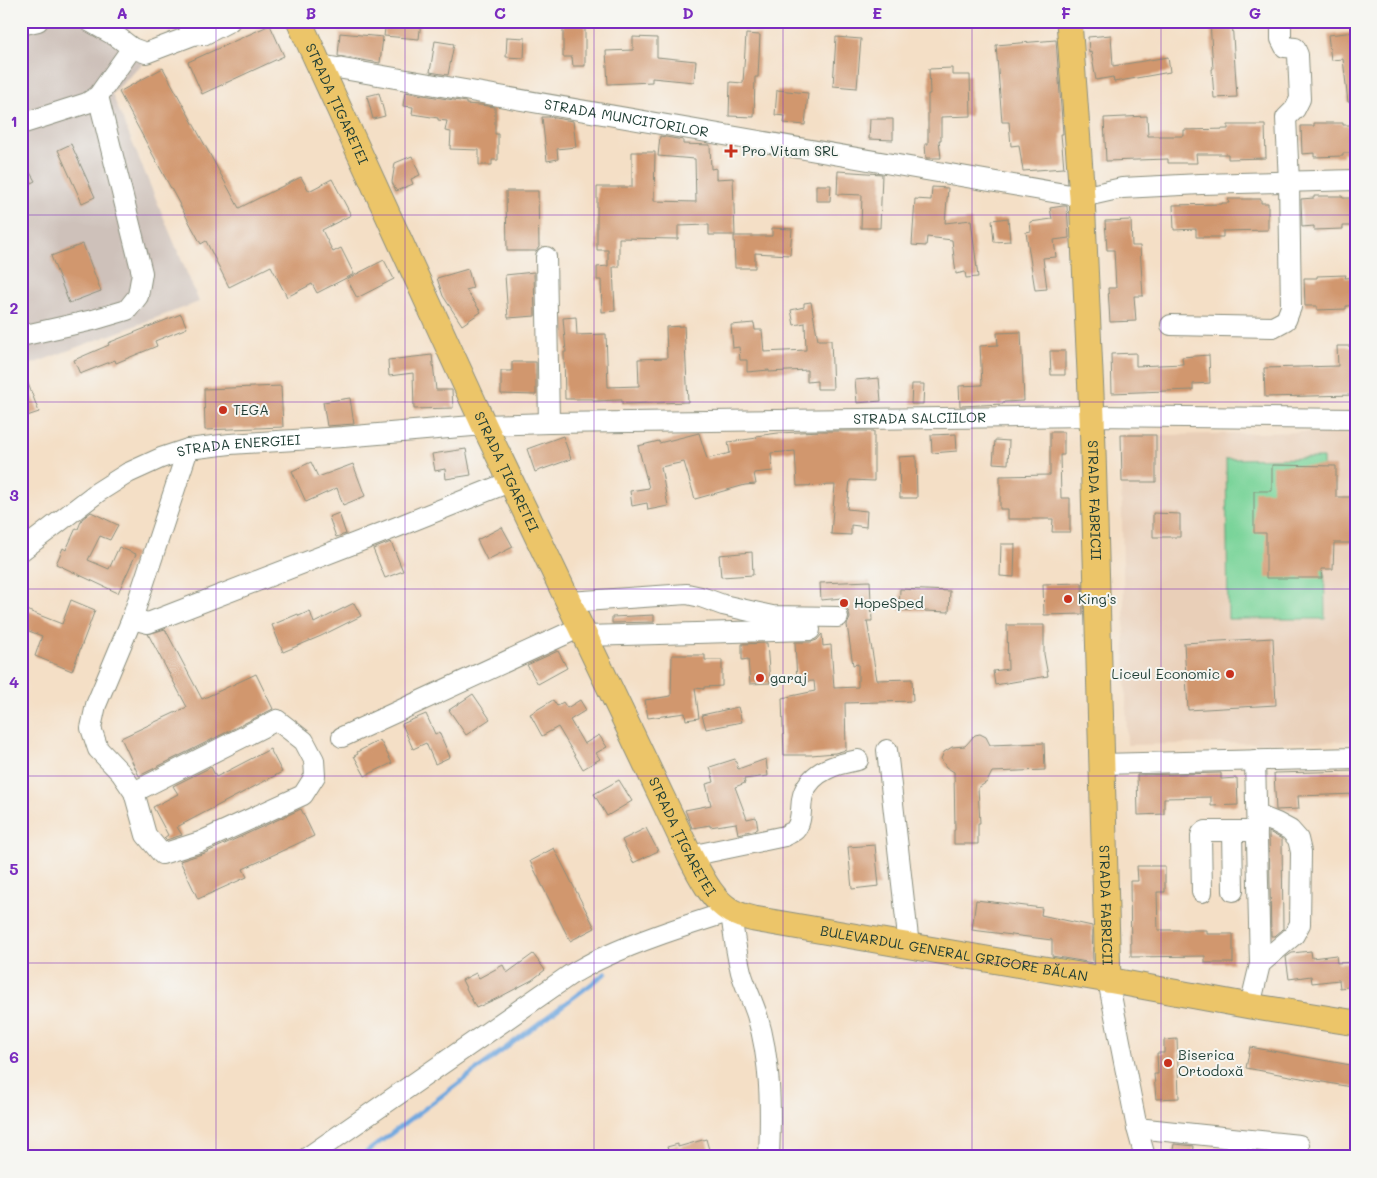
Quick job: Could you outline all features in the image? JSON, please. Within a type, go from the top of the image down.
[{"type":"main road","name":"STRADA ȚIGARETEI","points":[[299,21],[484,425],[690,856],[706,885],[717,899],[731,911]]},
{"type":"main road","name":"STRADA FABRICII","points":[[1069,21],[1082,197],[1092,416],[1108,980]]},
{"type":"main road","name":"BULEVARDUL GENERAL GRIGORE BĂLAN","points":[[731,911],[754,919],[1356,1023]]},
{"type":"street","points":[[21,25],[38,21]]},
{"type":"street","points":[[89,21],[119,38],[132,48],[146,53],[192,28],[203,35],[230,21]]},
{"type":"street","points":[[1171,325],[1273,327],[1286,320],[1291,306],[1286,118],[1295,109],[1300,99],[1298,55],[1295,48],[1285,47],[1281,39],[1281,21]]},
{"type":"street","points":[[21,124],[87,103],[98,96],[132,48]]},
{"type":"street","name":"STRADA MUNCITORILOR","points":[[320,65],[1082,197]]},
{"type":"street","points":[[21,336],[93,320],[127,310],[138,296],[142,273],[98,96]]},
{"type":"street","points":[[1082,197],[1122,188],[1356,180]]},
{"type":"street","points":[[546,257],[549,423]]},
{"type":"street","name":"STRADA SALCIILOR","points":[[484,425],[1092,416],[1356,419]]},
{"type":"street","name":"STRADA ENERGIEI","points":[[21,551],[98,492],[128,472],[188,449],[230,444],[484,425]]},
{"type":"street","points":[[134,792],[277,720],[304,741],[314,760],[315,776],[303,795],[200,842],[162,854],[146,835],[134,792],[121,773],[98,749],[91,728],[96,705],[132,619],[188,449]]},
{"type":"street","points":[[132,619],[148,623],[388,531],[512,481]]},
{"type":"street","points":[[342,737],[583,632],[835,623],[772,616],[723,605],[687,594],[569,602]]},
{"type":"street","points":[[887,750],[908,946]]},
{"type":"street","points":[[1101,764],[1356,758]]},
{"type":"street","points":[[690,856],[785,836],[795,830],[800,822],[803,793],[810,782],[821,772],[838,764],[858,760]]},
{"type":"street","points":[[1250,1006],[1260,964],[1255,760]]},
{"type":"street","points":[[1202,892],[1200,836],[1202,833],[1232,831],[1257,823],[1278,823],[1290,830],[1298,839],[1301,852],[1300,924],[1294,935],[1260,964]]},
{"type":"street","points":[[1232,831],[1233,891]]},
{"type":"street","points":[[308,1157],[570,975],[603,958],[667,931],[731,911],[734,942],[742,973],[757,1016],[768,1066],[771,1110],[770,1157]]},
{"type":"street","points":[[1108,980],[1137,1128],[1145,1157]]},
{"type":"street","points":[[1137,1128],[1300,1145],[1298,1157]]},
{"type":"shaded area","points":[[21,21],[123,21],[143,63],[112,94],[199,302],[21,368]]},
{"type":"shaded area","points":[[1356,431],[1356,741],[1127,745],[1120,436]]},
{"type":"green space","points":[[1323,458],[1325,619],[1228,619],[1226,459]]},
{"type":"building","points":[[386,21],[421,21],[419,39],[384,36]]},
{"type":"building","points":[[563,21],[585,21],[585,66],[573,66],[572,57],[563,57]]},
{"type":"building","points":[[1210,21],[1232,21],[1237,97],[1214,98]]},
{"type":"building","points":[[270,25],[284,56],[202,94],[188,62]]},
{"type":"building","points":[[1356,32],[1356,102],[1348,102],[1343,59],[1331,60],[1328,35]]},
{"type":"building","points":[[340,33],[383,37],[380,63],[338,56]]},
{"type":"building","points":[[746,34],[760,35],[758,77],[755,77],[754,117],[729,116],[730,82],[743,83]]},
{"type":"building","points":[[1111,35],[1113,66],[1168,57],[1170,72],[1114,82],[1113,77],[1096,80],[1091,52],[1089,53],[1088,37]]},
{"type":"building","points":[[507,37],[525,38],[524,58],[506,57]]},
{"type":"building","points":[[633,37],[657,38],[657,57],[696,61],[694,82],[652,78],[652,82],[608,84],[606,51],[633,50]]},
{"type":"building","points":[[836,37],[861,39],[857,88],[833,86]]},
{"type":"building","points":[[1056,40],[1064,168],[1023,171],[1019,145],[1011,146],[1009,122],[1002,122],[996,45]]},
{"type":"building","points":[[435,41],[454,44],[448,75],[430,72]]},
{"type":"building","points":[[163,68],[239,208],[301,177],[309,191],[332,179],[351,215],[322,230],[333,252],[341,248],[354,274],[317,293],[312,284],[287,297],[271,266],[229,287],[206,241],[201,244],[119,92]]},
{"type":"building","points":[[952,68],[952,75],[970,75],[971,116],[941,117],[941,140],[939,140],[941,158],[926,158],[925,144],[928,144],[928,94],[930,94],[929,69]]},
{"type":"building","points":[[777,90],[808,93],[805,125],[784,123],[785,116],[775,115]]},
{"type":"building","points":[[405,92],[466,102],[466,104],[495,107],[495,134],[498,134],[498,160],[492,160],[492,165],[479,165],[479,150],[450,149],[451,132],[445,131],[447,121],[412,114],[413,107],[403,106]]},
{"type":"building","points":[[379,93],[385,116],[373,119],[367,96]]},
{"type":"building","points":[[1147,116],[1148,136],[1184,136],[1184,130],[1228,129],[1228,125],[1265,125],[1266,158],[1228,159],[1228,154],[1196,154],[1197,163],[1168,163],[1168,159],[1106,161],[1104,118]]},
{"type":"building","points":[[542,117],[573,121],[576,147],[557,149],[558,159],[547,161]]},
{"type":"building","points":[[870,119],[893,119],[893,140],[869,139]]},
{"type":"building","points":[[1314,123],[1356,125],[1356,153],[1343,153],[1343,156],[1314,157],[1314,153],[1302,154],[1301,126],[1314,126]]},
{"type":"building","points":[[660,136],[683,140],[683,144],[710,145],[711,169],[716,168],[716,179],[733,178],[735,235],[709,235],[709,225],[678,226],[678,239],[619,238],[619,267],[613,267],[615,311],[602,312],[601,280],[597,280],[597,267],[608,266],[608,250],[597,250],[597,187],[632,187],[632,152],[655,152],[654,201],[696,202],[695,159],[658,156]]},
{"type":"building","points":[[71,144],[95,197],[82,203],[58,150]]},
{"type":"building","points":[[412,156],[420,175],[411,179],[413,184],[396,191],[392,182],[395,163]]},
{"type":"building","points":[[21,157],[35,181],[21,188]]},
{"type":"building","points":[[838,171],[882,174],[880,228],[861,228],[862,195],[837,194]]},
{"type":"building","points":[[816,185],[831,185],[830,201],[816,201]]},
{"type":"building","points":[[932,187],[948,188],[945,223],[971,220],[978,277],[966,278],[965,272],[956,274],[952,240],[927,237],[926,246],[912,245],[915,199],[931,200]]},
{"type":"building","points":[[506,191],[538,191],[539,247],[536,251],[507,251]]},
{"type":"building","points":[[1314,196],[1356,198],[1356,226],[1343,226],[1343,229],[1314,230],[1314,226],[1302,227],[1301,199],[1314,198]]},
{"type":"building","points":[[1228,199],[1261,199],[1261,203],[1268,203],[1268,230],[1223,231],[1223,237],[1196,237],[1196,229],[1174,230],[1173,205],[1222,204],[1229,203]]},
{"type":"building","points":[[1067,206],[1069,238],[1054,240],[1056,257],[1043,258],[1047,289],[1035,290],[1026,232],[1031,231],[1030,222],[1052,219],[1050,208]]},
{"type":"building","points":[[1008,218],[1010,241],[994,242],[992,220]]},
{"type":"building","points":[[1131,220],[1132,246],[1140,246],[1143,296],[1134,296],[1136,321],[1110,322],[1108,288],[1116,288],[1114,250],[1107,250],[1105,221]]},
{"type":"building","points":[[772,228],[792,229],[790,255],[755,253],[755,268],[735,268],[734,236],[772,236]]},
{"type":"building","points":[[83,244],[101,291],[69,303],[51,256]]},
{"type":"building","points":[[384,260],[394,279],[357,298],[347,279]]},
{"type":"building","points":[[468,269],[473,288],[466,290],[481,312],[462,325],[443,296],[437,278]]},
{"type":"building","points":[[534,272],[535,316],[508,318],[505,275]]},
{"type":"building","points":[[1346,275],[1345,278],[1356,277],[1356,305],[1346,306],[1346,309],[1317,310],[1317,306],[1305,306],[1304,278]]},
{"type":"building","points":[[811,302],[818,340],[831,340],[833,389],[817,389],[817,381],[807,382],[807,370],[747,372],[747,360],[740,360],[739,347],[733,348],[731,325],[754,323],[755,330],[762,330],[764,352],[806,350],[805,323],[794,325],[791,310],[804,307],[804,303]]},
{"type":"building","points":[[181,314],[187,328],[155,341],[157,346],[116,363],[115,360],[80,374],[74,360],[109,345],[108,343]]},
{"type":"building","points":[[576,317],[577,335],[606,334],[608,387],[639,386],[638,359],[667,358],[666,327],[684,326],[688,402],[622,404],[622,400],[593,401],[593,399],[565,399],[564,352],[566,352],[563,318]]},
{"type":"building","points":[[1021,332],[1024,401],[960,406],[959,386],[982,385],[980,346],[998,345],[997,333]]},
{"type":"building","points":[[1337,346],[1356,346],[1356,395],[1265,397],[1264,368],[1338,366]]},
{"type":"building","points":[[1050,351],[1065,351],[1065,375],[1051,375]]},
{"type":"building","points":[[1136,353],[1136,366],[1183,364],[1182,357],[1209,355],[1210,383],[1193,384],[1193,390],[1112,393],[1111,354]]},
{"type":"building","points":[[432,355],[436,390],[452,390],[453,408],[414,409],[413,373],[389,376],[388,360]]},
{"type":"building","points":[[512,362],[536,362],[536,395],[501,394],[501,371],[512,371]]},
{"type":"building","points":[[21,368],[39,412],[21,418]]},
{"type":"building","points":[[879,378],[881,401],[857,403],[855,380]]},
{"type":"building","points":[[912,384],[924,384],[923,404],[911,404]]},
{"type":"building","points":[[281,386],[283,427],[205,430],[204,389]]},
{"type":"building","points":[[350,398],[354,424],[327,426],[323,402]]},
{"type":"building","points":[[874,431],[874,481],[850,480],[847,509],[867,511],[866,527],[851,525],[851,535],[831,534],[835,485],[797,486],[795,451],[771,453],[773,471],[754,473],[756,484],[745,485],[695,499],[684,462],[661,467],[668,506],[648,510],[647,503],[632,506],[630,491],[649,488],[638,446],[699,433],[707,459],[730,453],[728,442],[778,433]]},
{"type":"building","points":[[1050,432],[1064,432],[1064,455],[1060,455],[1061,498],[1070,498],[1070,532],[1052,532],[1053,519],[1008,519],[1008,509],[1000,509],[1000,476],[1050,475]]},
{"type":"building","points":[[956,434],[957,451],[932,453],[931,435]]},
{"type":"building","points":[[1121,435],[1156,435],[1156,482],[1122,482]]},
{"type":"building","points":[[563,436],[571,459],[535,472],[527,449]]},
{"type":"building","points":[[995,440],[1009,441],[1008,464],[993,463]]},
{"type":"building","points":[[466,449],[471,475],[446,479],[445,469],[435,471],[432,454]]},
{"type":"building","points":[[916,456],[917,498],[900,498],[899,457]]},
{"type":"building","points":[[311,462],[318,477],[353,464],[365,496],[343,505],[337,488],[306,502],[292,471]]},
{"type":"building","points":[[1272,465],[1336,466],[1336,497],[1353,497],[1353,543],[1334,543],[1333,569],[1321,569],[1322,578],[1266,578],[1266,533],[1254,533],[1254,491],[1272,491]]},
{"type":"building","points":[[91,512],[118,525],[110,540],[100,536],[88,560],[109,569],[119,547],[136,554],[118,593],[56,564],[63,548],[66,550],[82,519]]},
{"type":"building","points":[[339,513],[346,534],[336,537],[329,517]]},
{"type":"building","points":[[1153,513],[1180,514],[1180,537],[1153,537]]},
{"type":"building","points":[[502,527],[513,547],[487,560],[477,540]]},
{"type":"building","points":[[391,542],[403,571],[385,578],[373,549]]},
{"type":"building","points":[[1001,544],[1015,544],[1014,577],[1000,576]]},
{"type":"building","points":[[752,552],[753,575],[721,577],[719,555]]},
{"type":"building","points":[[870,581],[872,621],[867,621],[877,680],[912,679],[913,701],[845,703],[846,750],[811,755],[784,755],[782,698],[815,691],[814,681],[797,682],[795,642],[811,642],[817,640],[822,634],[823,646],[831,645],[834,688],[858,687],[858,664],[853,665],[847,625],[850,618],[849,612],[844,607],[842,598],[821,600],[820,583]]},
{"type":"building","name":"King's","points":[[1082,583],[1083,614],[1044,615],[1043,584]]},
{"type":"building","points":[[900,589],[950,591],[949,612],[899,610]]},
{"type":"building","points":[[71,600],[95,610],[72,671],[35,656],[42,636],[21,628],[21,608],[62,624]]},
{"type":"building","points":[[354,603],[361,616],[283,652],[272,625],[310,611],[314,623]]},
{"type":"building","points":[[654,615],[654,622],[612,623],[612,617]]},
{"type":"building","points":[[1007,625],[1044,625],[1044,654],[1048,676],[995,685],[993,671],[1008,669]]},
{"type":"building","points":[[165,629],[202,699],[256,674],[273,709],[139,776],[121,738],[187,707],[148,634]]},
{"type":"building","name":"Liceul Economic","points":[[1273,638],[1276,705],[1188,710],[1184,643]]},
{"type":"building","points":[[767,643],[770,683],[750,684],[748,659],[742,660],[742,644]]},
{"type":"building","points":[[558,651],[567,668],[538,684],[527,665]]},
{"type":"building","points":[[672,655],[705,655],[705,660],[722,660],[722,686],[704,687],[704,689],[695,688],[699,718],[686,720],[685,713],[648,718],[645,700],[671,696]]},
{"type":"building","points":[[473,694],[490,719],[466,735],[449,710]]},
{"type":"building","points":[[553,700],[557,706],[563,702],[567,708],[580,700],[586,710],[570,720],[584,744],[599,735],[607,747],[596,753],[600,759],[583,769],[558,727],[542,736],[530,714]]},
{"type":"building","points":[[738,707],[742,722],[706,729],[702,715]]},
{"type":"building","points":[[426,714],[435,734],[439,732],[450,757],[435,764],[426,743],[413,749],[402,724]]},
{"type":"building","points":[[980,734],[986,737],[990,745],[1044,743],[1045,770],[992,772],[987,782],[978,788],[980,823],[978,823],[978,844],[954,844],[954,772],[946,767],[941,759],[944,752],[952,747],[965,746],[975,735]]},
{"type":"building","points":[[380,740],[392,763],[365,776],[354,756],[358,754],[357,752]]},
{"type":"building","points":[[270,749],[282,772],[177,827],[182,835],[166,840],[164,838],[168,835],[153,807],[178,794],[173,786],[211,767],[216,777]]},
{"type":"building","points":[[735,759],[738,769],[766,759],[768,776],[744,779],[745,783],[735,787],[747,819],[756,817],[758,829],[738,834],[736,823],[692,828],[685,810],[711,805],[706,784],[714,782],[710,767]]},
{"type":"building","points":[[1356,771],[1356,794],[1298,796],[1299,809],[1276,810],[1274,773]]},
{"type":"building","points":[[1221,773],[1221,779],[1237,778],[1238,805],[1211,806],[1211,797],[1164,798],[1164,814],[1138,815],[1137,775]]},
{"type":"building","points":[[619,780],[632,801],[607,816],[594,794]]},
{"type":"building","points":[[301,809],[314,836],[243,869],[247,877],[198,899],[180,861],[205,853]]},
{"type":"building","points":[[646,828],[658,851],[633,863],[622,840]]},
{"type":"building","points":[[1269,832],[1282,839],[1283,929],[1275,936],[1271,936]]},
{"type":"building","points":[[875,845],[879,886],[852,889],[848,847]]},
{"type":"building","points":[[554,848],[595,928],[570,941],[530,861]]},
{"type":"building","points":[[1137,866],[1165,866],[1165,892],[1157,892],[1158,930],[1207,930],[1207,934],[1233,934],[1233,963],[1205,963],[1205,956],[1131,957],[1130,881],[1138,881]]},
{"type":"building","points":[[976,900],[1042,908],[1041,915],[1092,926],[1093,963],[1052,956],[1052,940],[972,930]]},
{"type":"building","points":[[1311,951],[1312,958],[1336,955],[1337,963],[1356,962],[1356,986],[1340,988],[1339,980],[1312,983],[1311,976],[1289,979],[1286,957],[1292,953]]},
{"type":"building","points":[[533,954],[545,970],[532,980],[476,1008],[462,980],[476,973],[479,978],[503,965],[507,973]]},
{"type":"building","name":"Biserica Ortodoxă","points":[[1177,1039],[1179,1098],[1156,1099],[1154,1074],[1158,1074],[1157,1053],[1164,1053],[1164,1040]]},
{"type":"building","points":[[1250,1047],[1356,1066],[1356,1088],[1246,1068]]},
{"type":"building","points":[[706,1139],[711,1157],[656,1157],[655,1154],[668,1150],[667,1147],[678,1144],[678,1147]]},
{"type":"building","points":[[1174,1144],[1194,1146],[1193,1157],[1172,1157]]},
{"type":"waterway","points":[[360,1157],[606,973]]},
{"type":"place","name":"Pro Vitam SRL","points":[[731,151]]},
{"type":"place","name":"TEGA","points":[[223,410]]},
{"type":"place","name":"King's","points":[[1068,599]]},
{"type":"place","name":"HopeSped","points":[[844,603]]},
{"type":"place","name":"Liceul Economic","points":[[1230,674]]},
{"type":"place","name":"garaj","points":[[760,678]]},
{"type":"place","name":"Biserica Ortodoxă","points":[[1168,1063]]}]
